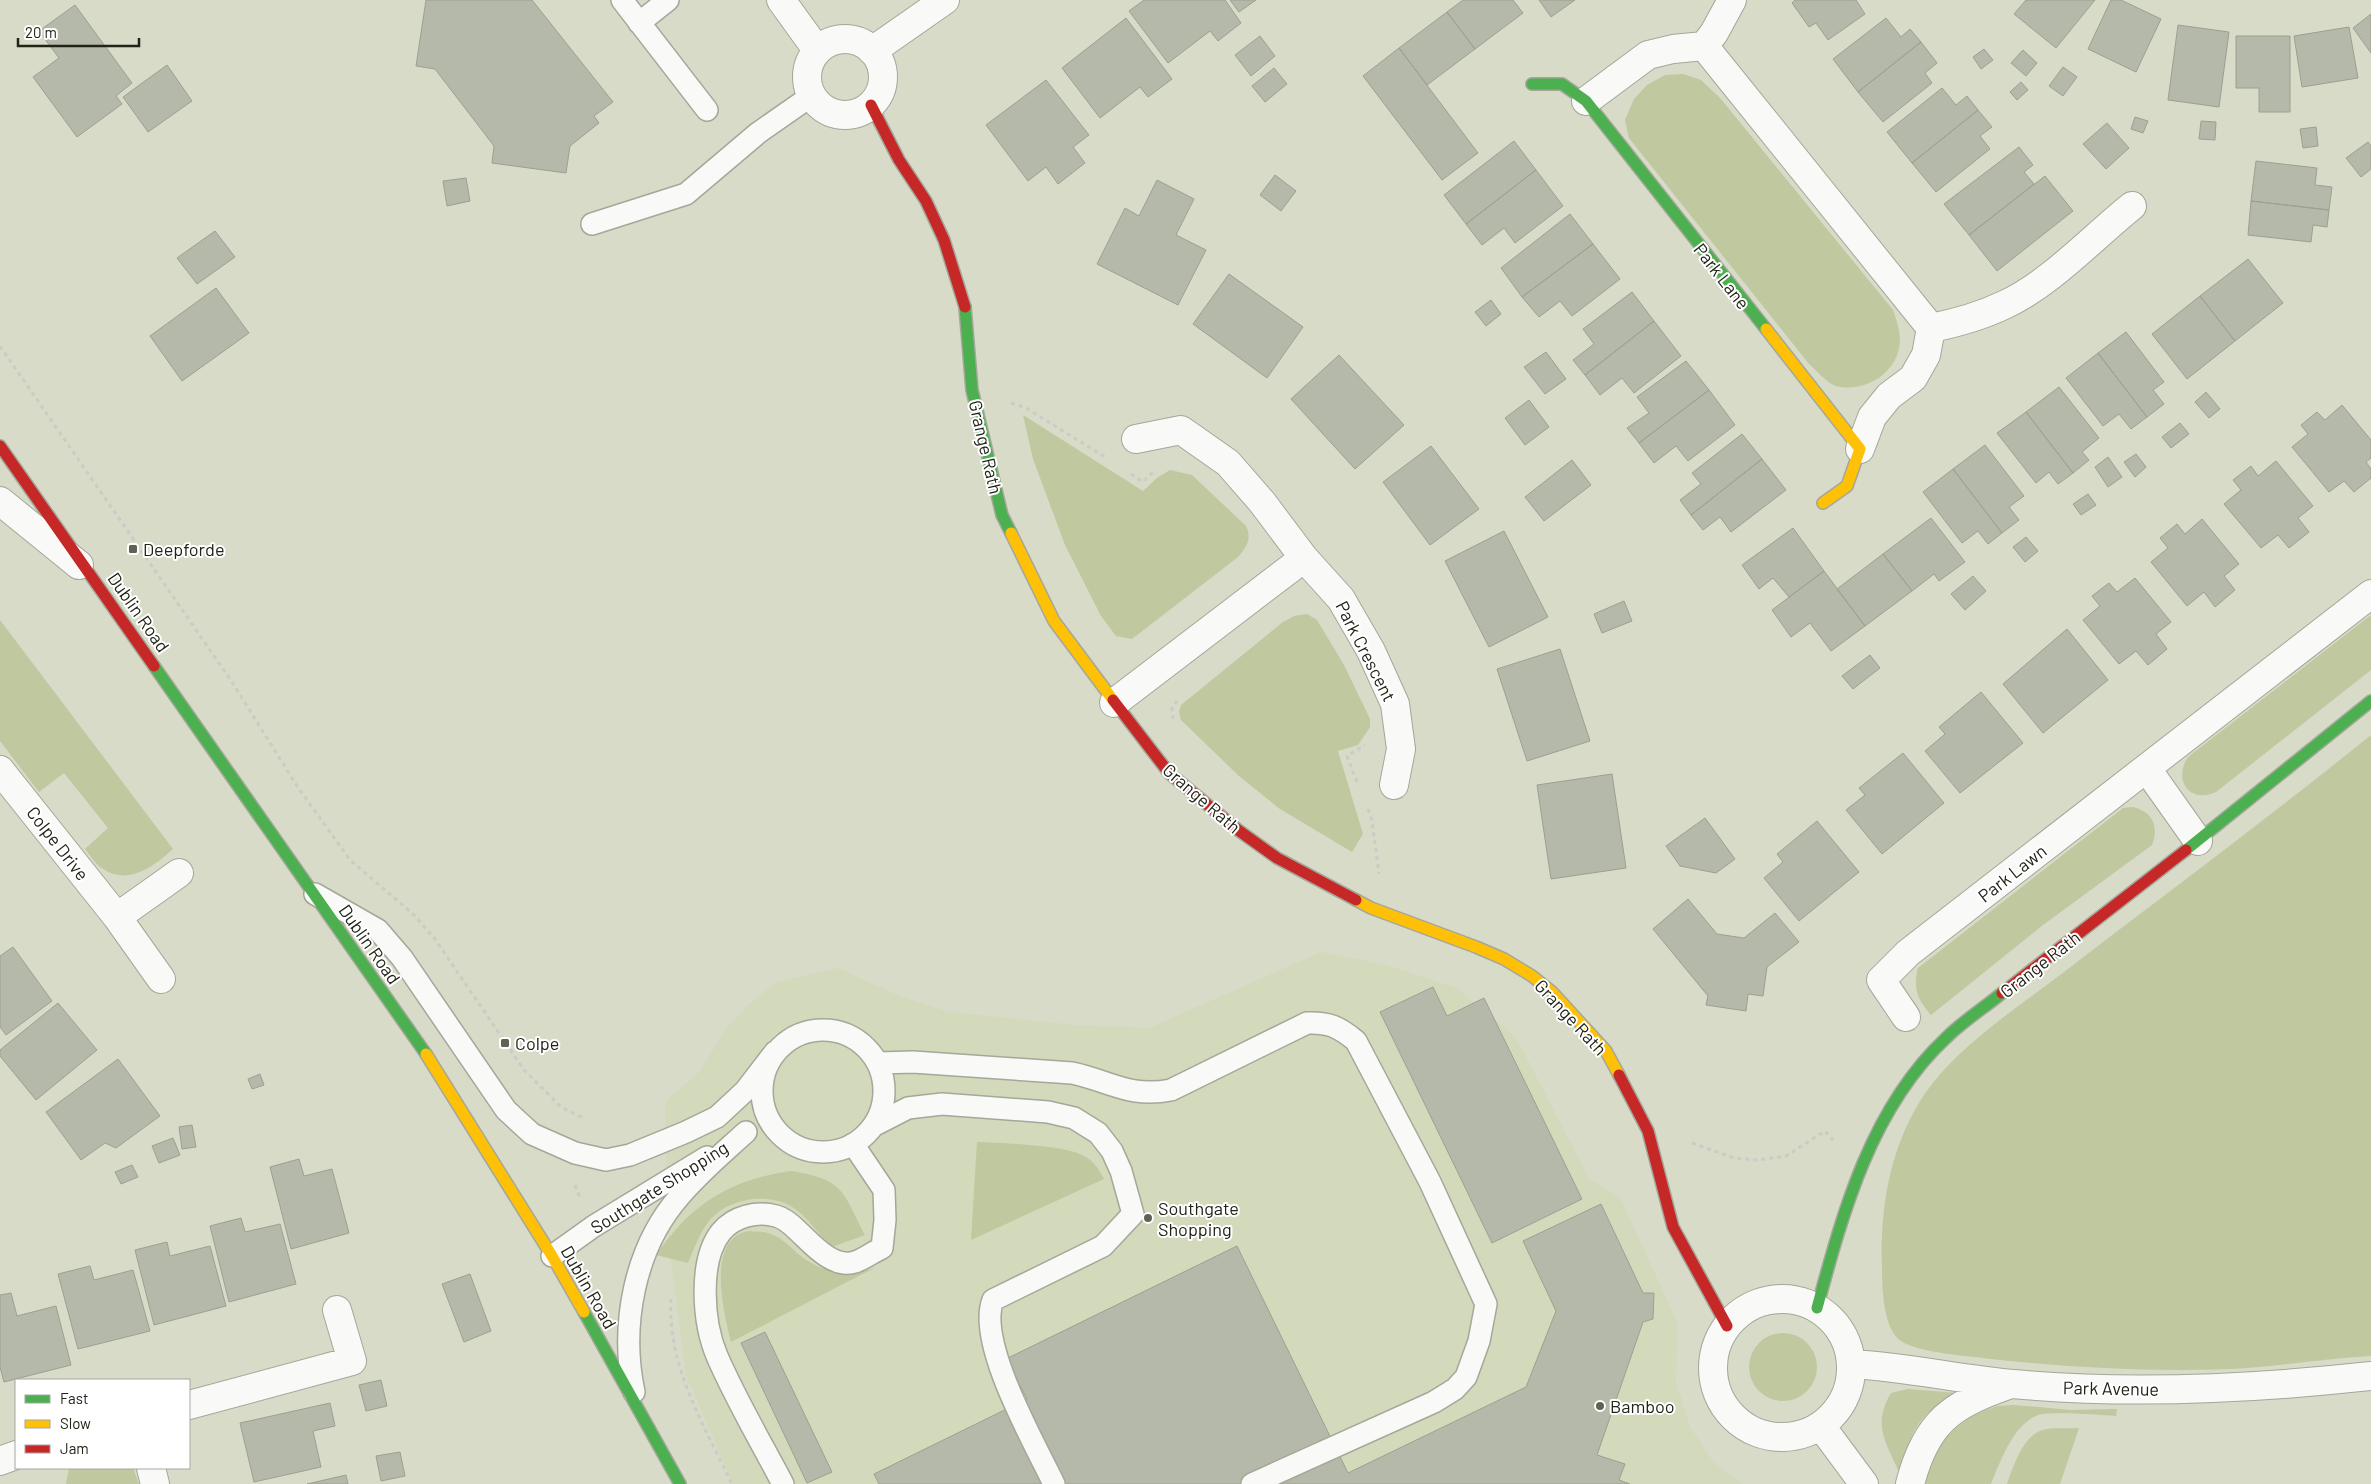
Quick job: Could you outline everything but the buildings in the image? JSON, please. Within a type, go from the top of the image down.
[{"type":"street","points":[[781,0],[818,50]]},
{"type":"street","points":[[872,51],[944,0]]},
{"type":"street","points":[[1586,101],[1648,56],[1673,49],[1704,46],[1714,34],[1732,0]]},
{"type":"street","points":[[839,39],[863,44],[872,51],[879,61],[883,72],[880,90],[871,105],[862,112],[850,116],[827,112],[818,105],[811,96],[807,84],[810,60],[818,50],[839,39]]},
{"type":"street","points":[[1704,46],[1931,328],[1926,356],[1913,378],[1889,396],[1872,417],[1847,486],[1822,503]]},
{"type":"street","name":"Park Lane","points":[[1532,84],[1562,84],[1586,101],[1860,449]]},
{"type":"street","name":"Grange Rath","points":[[871,105],[898,160],[926,201],[944,240],[965,308],[972,390],[1002,515],[1054,621],[1114,703],[1169,773],[1238,830],[1276,858],[1371,908],[1504,959],[1532,976],[1552,992],[1606,1052],[1648,1131],[1673,1227],[1727,1326]]},
{"type":"street","points":[[1931,328],[1965,320],[2006,305],[2058,270],[2132,206]]},
{"type":"street","name":"Park Crescent","points":[[1136,440],[1181,430],[1228,463],[1262,502],[1304,558],[1341,599],[1370,652],[1395,704],[1401,749],[1394,785]]},
{"type":"street","name":"Dublin Road","points":[[0,446],[429,1058],[552,1256],[680,1484]]},
{"type":"street","points":[[0,501],[92,575]]},
{"type":"street","points":[[1114,703],[1304,558]]},
{"type":"street","name":"Park Lawn","points":[[1906,1017],[1881,980],[1908,953],[2371,594]]},
{"type":"street","name":"Grange Rath","points":[[1817,1308],[1839,1227],[1876,1134],[1915,1071],[1928,1054],[1946,1037],[2198,841],[2371,701]]},
{"type":"street","points":[[2147,769],[2198,841]]},
{"type":"street","name":"Colpe Drive","points":[[0,770],[116,917],[161,980]]},
{"type":"street","points":[[116,917],[179,873]]},
{"type":"street","points":[[1778,1299],[1798,1301],[1817,1308],[1834,1323],[1846,1342],[1851,1364],[1850,1384],[1843,1402],[1822,1426],[1792,1437],[1769,1436],[1747,1428],[1729,1413],[1717,1393],[1713,1370],[1716,1347],[1727,1326],[1741,1312],[1759,1303],[1778,1299]]},
{"type":"street","points":[[190,1405],[352,1361],[337,1310]]},
{"type":"street","name":"Park Avenue","points":[[1851,1364],[1890,1366],[2012,1384],[2105,1389],[2238,1388],[2371,1376]]},
{"type":"street","points":[[1910,1484],[1925,1442],[1942,1418],[1973,1398],[2012,1384]]},
{"type":"street","points":[[1822,1426],[1864,1484]]},
{"type":"street","points":[[0,1460],[15,1455]]},
{"type":"street","points":[[151,1469],[155,1484]]},
{"type":"lane","points":[[622,0],[707,110]]},
{"type":"lane","points":[[639,23],[668,0]]},
{"type":"lane","points":[[592,224],[686,194],[758,132],[811,96]]},
{"type":"lane","points":[[313,893],[378,930],[402,958],[506,1110],[532,1134],[575,1153],[606,1160],[630,1155],[717,1117],[745,1091],[775,1052],[795,1036],[821,1030],[838,1031],[860,1042],[879,1063],[886,1090],[881,1114],[865,1138],[837,1152],[804,1151],[780,1136],[768,1120],[761,1098],[764,1073],[775,1052]]},
{"type":"lane","points":[[879,1063],[913,1062],[1072,1074],[1094,1078],[1113,1087],[1131,1092],[1148,1093],[1171,1090],[1308,1024],[1318,1023],[1341,1028],[1356,1040],[1430,1182],[1471,1269],[1486,1304],[1484,1323],[1466,1377],[1455,1389],[1434,1402],[1252,1484]]},
{"type":"lane","points":[[873,1126],[908,1108],[942,1104],[1048,1112],[1074,1118],[1098,1133],[1112,1151],[1122,1171],[1134,1214],[1103,1246],[994,1300],[990,1310],[989,1320],[1001,1370],[1054,1484]]},
{"type":"lane","name":"Southgate Shopping","points":[[552,1256],[594,1226],[768,1120]]},
{"type":"lane","points":[[637,1406],[628,1364],[637,1274],[658,1226],[678,1197],[746,1132]]},
{"type":"lane","points":[[783,1484],[716,1355],[706,1307],[708,1262],[716,1239],[726,1226],[741,1217],[760,1213],[778,1216],[794,1227],[824,1254],[839,1261],[853,1263],[882,1248],[885,1220],[884,1190],[853,1144]]},
{"type":"path","points":[[0,346],[232,682],[298,786],[350,860],[413,914],[435,939],[524,1070],[562,1107],[581,1117],[580,1126]]},
{"type":"path","points":[[1174,723],[1172,708],[1180,696]]},
{"type":"path","points":[[1360,788],[1347,756],[1369,743]]},
{"type":"path","points":[[1366,805],[1372,821],[1380,872],[1372,868]]},
{"type":"path","points":[[1692,1143],[1734,1158],[1757,1160],[1786,1156],[1825,1131],[1833,1140]]},
{"type":"path","points":[[574,1181],[582,1201]]},
{"type":"shaded area","points":[[1683,74],[1701,80],[1720,98],[1893,310],[1899,333],[1899,348],[1891,366],[1876,380],[1857,387],[1836,386],[1825,379],[1809,364],[1629,138],[1625,120],[1634,99],[1647,85],[1665,75]]},
{"type":"shaded area","points":[[1023,415],[1143,491],[1157,478],[1170,470],[1192,475],[1246,526],[1249,535],[1244,550],[1238,557],[1132,639],[1116,636],[1101,616],[1065,545],[1033,459]]},
{"type":"shaded area","points":[[1307,614],[1317,620],[1344,665],[1370,719],[1370,727],[1358,745],[1338,751],[1363,834],[1352,852],[1280,809],[1239,776],[1181,720],[1179,712],[1181,705],[1283,622],[1294,616]]},
{"type":"shaded area","points":[[2371,615],[2371,670],[2216,792],[2198,795],[2186,788],[2182,774],[2188,757]]},
{"type":"shaded area","points":[[0,620],[173,849],[158,862],[132,875],[113,874],[100,867],[85,849],[108,828],[64,773],[39,792],[0,741]]},
{"type":"shaded area","points":[[2371,735],[2371,1356],[2247,1368],[2119,1369],[2055,1365],[1958,1355],[1932,1351],[1901,1341],[1890,1327],[1883,1296],[1882,1246],[1885,1203],[1900,1141],[1919,1103],[1932,1084],[1966,1048],[2005,1016],[2257,825]]},
{"type":"shaded area","points":[[2133,807],[2145,812],[2153,821],[2155,832],[2152,845],[2043,925],[1931,1015],[1922,1004],[1917,993],[1918,968],[2123,808]]},
{"type":"shaded area","name":"Southgate Shopping","points":[[1321,952],[1382,964],[1456,988],[1516,1037],[1589,1179],[1620,1197],[1678,1324],[1676,1381],[1690,1427],[1714,1463],[1743,1484],[733,1484],[686,1375],[668,1239],[665,1102],[700,1071],[728,1026],[749,1004],[777,982],[838,968],[902,997],[950,1012],[1074,1025],[1149,1028]]},
{"type":"shaded area","points":[[977,1142],[1033,1145],[1075,1152],[1091,1160],[1104,1179],[971,1240]]},
{"type":"shaded area","points":[[792,1171],[809,1174],[832,1183],[846,1197],[865,1235],[832,1247],[806,1218],[787,1204],[767,1199],[745,1200],[725,1208],[709,1221],[702,1231],[688,1263],[656,1255],[683,1221],[714,1197],[750,1180]]},
{"type":"shaded area","points":[[749,1231],[766,1232],[776,1236],[806,1260],[835,1272],[855,1272],[876,1267],[731,1342],[722,1296],[722,1262],[727,1247],[735,1237]]},
{"type":"shaded area","points":[[1776,1333],[1790,1333],[1802,1338],[1812,1348],[1817,1360],[1817,1374],[1812,1386],[1802,1396],[1790,1401],[1776,1401],[1764,1396],[1754,1386],[1749,1374],[1749,1360],[1754,1348],[1764,1338]]},
{"type":"shaded area","points":[[1908,1389],[1957,1393],[1931,1410],[1917,1426],[1907,1449],[1900,1474],[1883,1434],[1882,1415],[1891,1393]]},
{"type":"shaded area","points":[[2014,1405],[2071,1410],[2117,1409],[2116,1416],[2052,1413],[2038,1415],[2029,1420],[2009,1444],[1991,1484],[1926,1484],[1926,1478],[1939,1445],[1956,1428],[1973,1415],[1997,1406]]},
{"type":"shaded area","points":[[2079,1428],[2060,1484],[2007,1484],[2020,1452],[2036,1433],[2051,1429]]},
{"type":"shaded area","points":[[69,1469],[133,1469],[139,1484],[66,1484]]},
{"type":"traffic: fast","points":[[1532,84],[1562,84],[1586,101],[1766,329]]},
{"type":"traffic: fast","points":[[965,307],[972,390],[1002,515],[1011,533]]},
{"type":"traffic: fast","points":[[154,666],[426,1054]]},
{"type":"traffic: fast","points":[[2186,850],[2371,701]]},
{"type":"traffic: fast","points":[[1817,1308],[1849,1199],[1879,1129],[1898,1096],[1920,1066],[1946,1038],[2002,993]]},
{"type":"traffic: fast","points":[[584,1312],[680,1484]]},
{"type":"traffic: slow","points":[[1766,329],[1860,449],[1847,486],[1823,503]]},
{"type":"traffic: slow","points":[[1011,533],[1054,621],[1113,700]]},
{"type":"traffic: slow","points":[[1356,900],[1371,908],[1504,959],[1532,976],[1552,992],[1606,1051],[1619,1075]]},
{"type":"traffic: slow","points":[[426,1054],[552,1256],[584,1312]]},
{"type":"traffic: jam","points":[[871,105],[899,160],[926,201],[944,240],[965,307]]},
{"type":"traffic: jam","points":[[0,446],[154,666]]},
{"type":"traffic: jam","points":[[1113,700],[1169,773],[1238,830],[1277,858],[1356,900]]},
{"type":"traffic: jam","points":[[2002,993],[2186,850]]},
{"type":"traffic: jam","points":[[1619,1075],[1648,1131],[1673,1227],[1727,1326]]},
{"type":"place","name":"Deepforde","points":[[133,549]]},
{"type":"place","name":"Colpe","points":[[505,1043]]},
{"type":"place","name":"Southgate Shopping","points":[[1148,1218]]},
{"type":"place","name":"Bamboo","points":[[1600,1406]]}]
